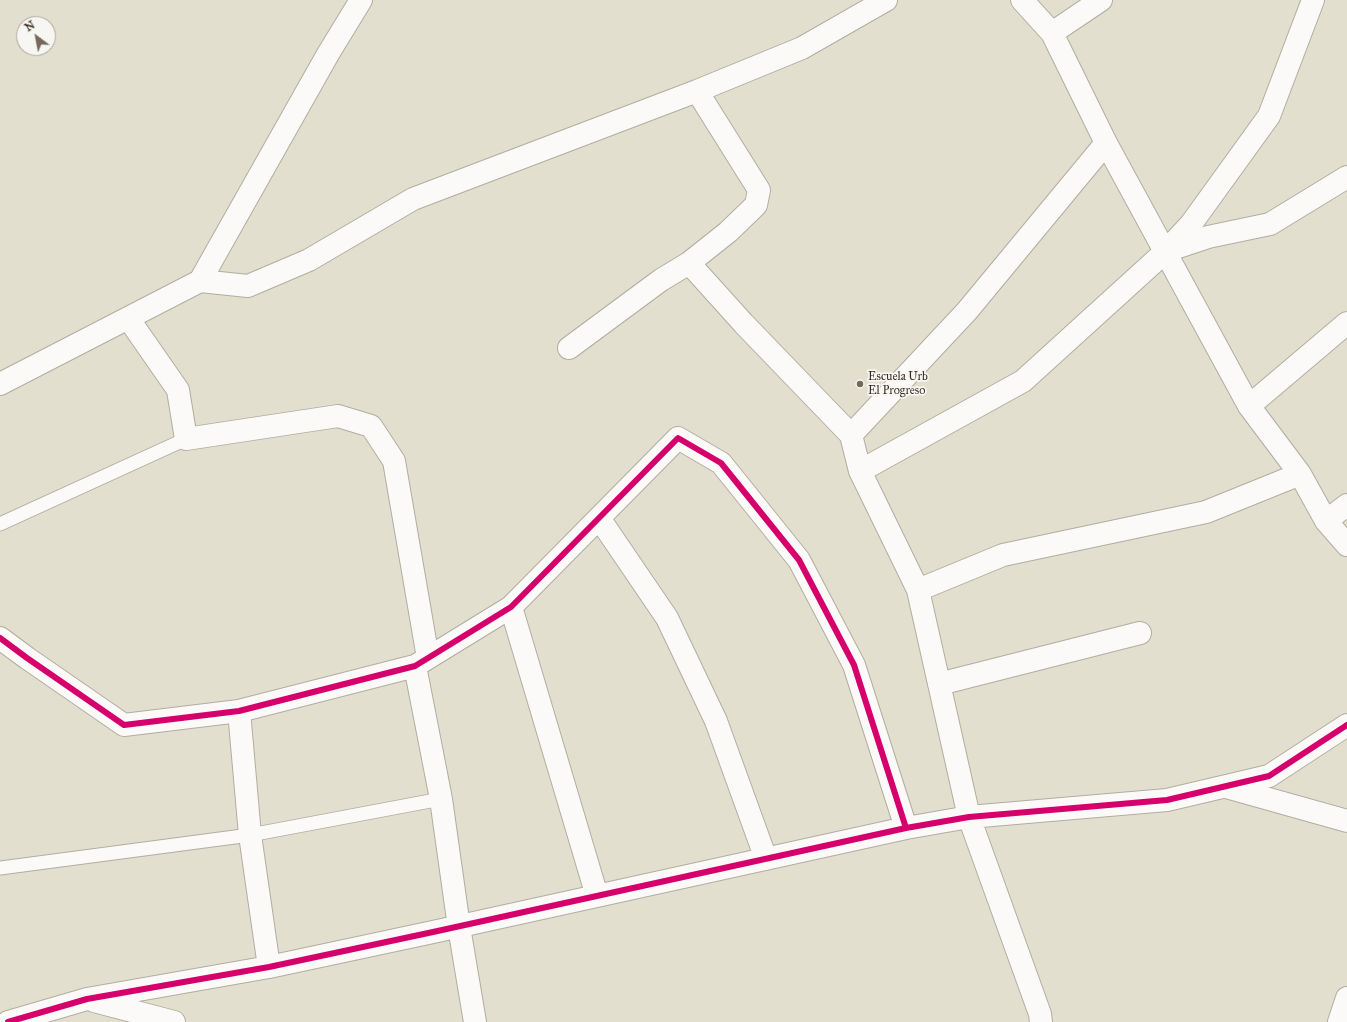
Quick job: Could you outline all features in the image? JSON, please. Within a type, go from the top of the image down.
[{"type":"street","points":[[200,281],[328,54],[361,0]]},
{"type":"street","points":[[0,384],[200,281],[248,286],[309,260],[414,199],[698,91],[802,48],[886,0]]},
{"type":"street","points":[[1022,0],[1052,33],[1106,143],[1249,406],[1300,474],[1326,521],[1347,545]]},
{"type":"street","points":[[1052,33],[1101,0]]},
{"type":"street","points":[[860,471],[1023,381],[1165,252],[1191,224],[1268,116],[1312,0]]},
{"type":"street","points":[[569,348],[661,280],[690,263],[728,232],[756,205],[759,190],[698,91]]},
{"type":"street","points":[[852,435],[967,311],[1106,143]]},
{"type":"street","points":[[1165,252],[1208,236],[1270,224],[1347,177]]},
{"type":"street","points":[[690,263],[744,324],[852,435],[860,471],[918,590],[969,817],[1040,1014],[1041,1022]]},
{"type":"street","points":[[128,318],[178,390],[186,440],[338,416],[371,426],[394,461],[459,927],[475,1022]]},
{"type":"street","points":[[1249,406],[1347,323]]},
{"type":"street","points":[[0,638],[124,725],[239,711],[421,662],[510,607],[678,438],[721,463],[799,560],[854,665],[906,828]]},
{"type":"street","points":[[918,590],[1003,555],[1206,512],[1300,474]]},
{"type":"street","points":[[1326,521],[1347,505]]},
{"type":"street","points":[[599,518],[667,618],[716,721],[766,859]]},
{"type":"street","points":[[510,607],[597,896]]},
{"type":"street","points":[[939,684],[1140,633]]},
{"type":"street","points":[[239,711],[250,835],[269,967]]},
{"type":"street","points":[[8,1022],[87,999],[269,967],[459,927],[906,828],[969,817],[1167,800],[1269,776],[1347,725]]},
{"type":"street","points":[[1225,786],[1347,821]]},
{"type":"street","points":[[1339,1022],[1347,998]]},
{"type":"street","points":[[87,999],[174,1022]]},
{"type":"lane","points":[[0,524],[186,440]]},
{"type":"lane","points":[[0,868],[250,835],[441,799]]},
{"type":"cycle path","points":[[0,638],[124,725],[239,711],[415,666],[511,607],[678,438],[721,463],[799,560],[854,665],[906,828]]},
{"type":"cycle path","points":[[8,1022],[87,999],[269,967],[906,828],[969,817],[1167,800],[1269,776],[1347,725]]},
{"type":"place","name":"Escuela Urb El Progreso","points":[[860,384]]}]
